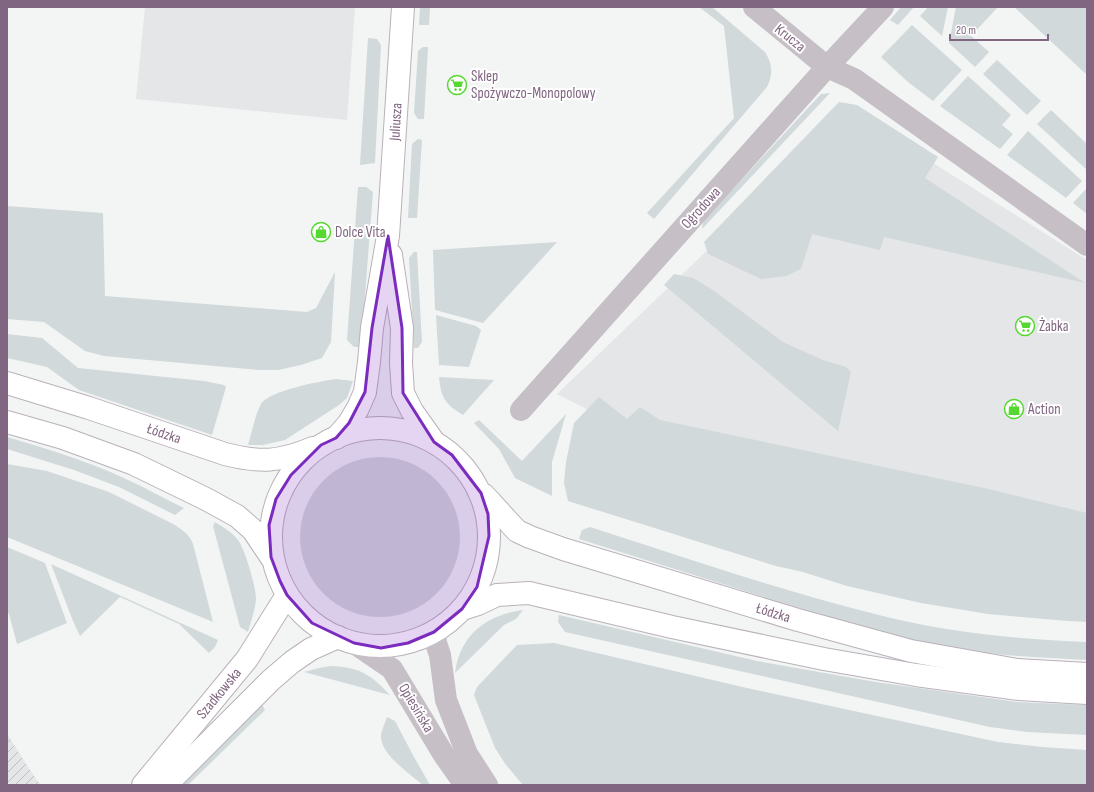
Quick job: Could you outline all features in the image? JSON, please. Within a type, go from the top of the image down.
[{"type":"main road","name":"Juliusza","points":[[271,557],[269,525],[276,499],[290,475],[304,460],[329,441],[349,423],[365,392],[372,328],[388,236],[403,7]]},
{"type":"main road","name":"Juliusza","points":[[388,236],[402,328],[400,363],[403,393],[412,411],[434,442]]},
{"type":"main road","name":"Łódzka","points":[[7,383],[89,408],[225,454],[256,461],[275,460],[295,456],[353,432],[382,428],[408,431],[434,442]]},
{"type":"main road","points":[[7,422],[63,438],[134,464],[206,499],[237,516],[253,530],[271,557],[287,595],[312,623],[346,640],[381,648],[408,643],[434,632],[462,609],[477,588],[486,560],[489,536],[488,514],[482,493],[468,472],[452,454],[434,442]]},
{"type":"main road","name":"Łódzka","points":[[482,493],[517,530],[530,537],[563,549],[798,620],[911,651],[1017,670],[1087,674]]},
{"type":"main road","points":[[462,609],[478,604],[497,595],[529,593],[672,627],[824,659],[916,675],[1019,689],[1087,693]]},
{"type":"main road","name":"Szadkowska","points":[[143,785],[247,659],[287,595]]},
{"type":"main road","name":"Szadkowska","points":[[166,785],[271,680],[292,662],[311,649],[346,640]]},
{"type":"street","name":"Krucza","points":[[754,7],[826,68],[854,79],[1087,245]]},
{"type":"street","name":"Ogrodowa","points":[[521,410],[826,68],[883,7]]},
{"type":"street","name":"Opiesińska","points":[[438,629],[435,640],[440,655],[446,700],[467,754],[487,785]]},
{"type":"street","name":"Opiesińska","points":[[346,640],[392,669],[444,755],[465,785]]},
{"type":"highlighted area","points":[[388,236],[402,328],[403,393],[434,442],[452,455],[481,493],[488,514],[489,536],[477,587],[462,609],[434,632],[408,643],[381,648],[354,643],[312,623],[287,595],[280,581],[271,557],[269,525],[276,499],[291,475],[321,445],[336,438],[349,423],[365,392],[372,328]]},
{"type":"shaded area","points":[[145,7],[355,7],[347,120],[136,99]]},
{"type":"shaded area","points":[[420,7],[430,7],[429,25],[419,25]]},
{"type":"shaded area","points":[[699,7],[712,7],[765,52],[770,61],[771,74],[767,87],[654,219],[647,213],[734,118],[724,26]]},
{"type":"shaded area","points":[[901,7],[914,7],[898,25],[890,20]]},
{"type":"shaded area","points":[[928,7],[948,7],[942,36],[920,16]]},
{"type":"shaded area","points":[[956,7],[998,7],[971,36],[989,52],[975,67],[949,43]]},
{"type":"shaded area","points":[[1014,7],[1087,7],[1087,75]]},
{"type":"shaded area","points":[[912,25],[962,70],[933,101],[908,82],[881,57]]},
{"type":"shaded area","points":[[368,38],[377,39],[381,45],[375,163],[360,165]]},
{"type":"shaded area","points":[[423,47],[428,47],[424,119],[418,119],[414,113],[418,51]]},
{"type":"shaded area","points":[[997,60],[1041,101],[1027,115],[983,74]]},
{"type":"shaded area","points":[[968,76],[1011,115],[1002,125],[1013,134],[1000,149],[940,106]]},
{"type":"shaded area","points":[[830,93],[702,229],[703,221],[821,94]]},
{"type":"shaded area","points":[[839,102],[857,105],[938,157],[925,178],[1085,283],[884,237],[880,250],[812,234],[801,269],[786,276],[761,279],[708,254],[704,242]]},
{"type":"shaded area","points":[[1051,110],[1087,144],[1087,170],[1037,124]]},
{"type":"shaded area","points":[[852,112],[1087,260],[1087,519],[610,421],[557,394]]},
{"type":"shaded area","points":[[1028,131],[1082,181],[1066,198],[1007,155]]},
{"type":"shaded area","points":[[418,139],[422,140],[417,218],[408,218],[412,144]]},
{"type":"shaded area","points":[[358,187],[366,187],[373,192],[361,347],[354,347],[347,340]]},
{"type":"shaded area","points":[[1087,188],[1087,214],[1073,203]]},
{"type":"shaded area","points":[[7,206],[103,213],[105,296],[307,312],[316,308],[335,272],[331,342],[322,358],[301,365],[278,370],[258,370],[104,356],[85,351],[44,322],[7,319]]},
{"type":"shaded area","points":[[557,242],[483,323],[435,310],[433,250]]},
{"type":"shaded area","points":[[414,252],[417,252],[422,342],[418,348],[414,348],[409,258]]},
{"type":"shaded area","points":[[674,274],[693,278],[713,290],[783,342],[823,360],[846,367],[851,372],[838,431],[664,285]]},
{"type":"shaded area","points":[[436,315],[476,326],[481,330],[469,367],[439,365]]},
{"type":"shaded area","points":[[7,334],[42,338],[78,368],[204,381],[224,385],[226,387],[212,435],[79,390],[47,367],[7,358]]},
{"type":"shaded area","points":[[439,377],[494,380],[463,415],[445,400],[441,390]]},
{"type":"shaded area","points":[[336,379],[353,381],[347,398],[339,405],[285,440],[263,445],[248,445],[257,413],[261,404],[266,399],[296,387]]},
{"type":"shaded area","points":[[599,397],[627,419],[640,407],[660,420],[984,488],[1087,513],[1087,622],[988,614],[921,603],[847,586],[803,572],[776,566],[568,501],[564,483],[566,462],[574,423]]},
{"type":"shaded area","points":[[566,414],[552,462],[552,496],[515,478],[499,449],[474,423],[479,420],[522,461]]},
{"type":"shaded area","points":[[7,437],[67,456],[112,473],[184,508],[175,515],[119,487],[74,470],[7,449]]},
{"type":"shaded area","points":[[380,457],[410,463],[431,475],[442,486],[454,507],[460,537],[454,567],[442,588],[431,599],[410,611],[380,617],[350,611],[329,599],[318,588],[306,567],[300,537],[306,507],[318,486],[329,475],[350,463]]},
{"type":"shaded area","points":[[7,464],[47,471],[109,492],[175,525],[188,535],[192,541],[213,622],[7,537]]},
{"type":"shaded area","points":[[215,522],[236,537],[244,551],[250,568],[256,599],[248,632],[240,627],[213,526]]},
{"type":"shaded area","points":[[590,527],[772,585],[846,607],[908,622],[984,634],[1087,642],[1087,660],[1013,656],[968,651],[932,645],[873,631],[579,539],[582,530]]},
{"type":"shaded area","points":[[7,547],[45,563],[67,623],[17,644],[9,614],[7,612]]},
{"type":"shaded area","points":[[51,564],[218,640],[215,647],[209,653],[179,624],[120,597],[80,636]]},
{"type":"shaded area","points":[[523,610],[516,619],[504,625],[455,673],[463,648],[477,629],[497,617]]},
{"type":"shaded area","points":[[559,615],[757,661],[876,682],[1017,702],[1087,705],[1087,735],[1027,732],[990,727],[565,632],[558,622]]},
{"type":"shaded area","points":[[554,643],[747,688],[998,742],[1087,750],[1087,785],[523,785],[506,765],[495,748],[474,695],[477,687],[517,645]]},
{"type":"shaded area","points":[[331,666],[350,668],[364,673],[377,682],[390,695],[304,672]]},
{"type":"shaded area","points":[[261,703],[265,710],[188,785],[180,785]]},
{"type":"shaded area","points":[[387,717],[395,721],[430,785],[423,785],[411,776],[390,756],[385,749],[381,735]]},
{"type":"shaded area","points":[[7,734],[36,779],[41,785],[7,785]]},
{"type":"place","name":"Sklep Spożywczo-Monopolowy","points":[[457,85]]},
{"type":"place","name":"Dolce Vita","points":[[321,232]]},
{"type":"place","name":"Żabka","points":[[1025,326]]},
{"type":"place","name":"Action","points":[[1014,409]]}]
